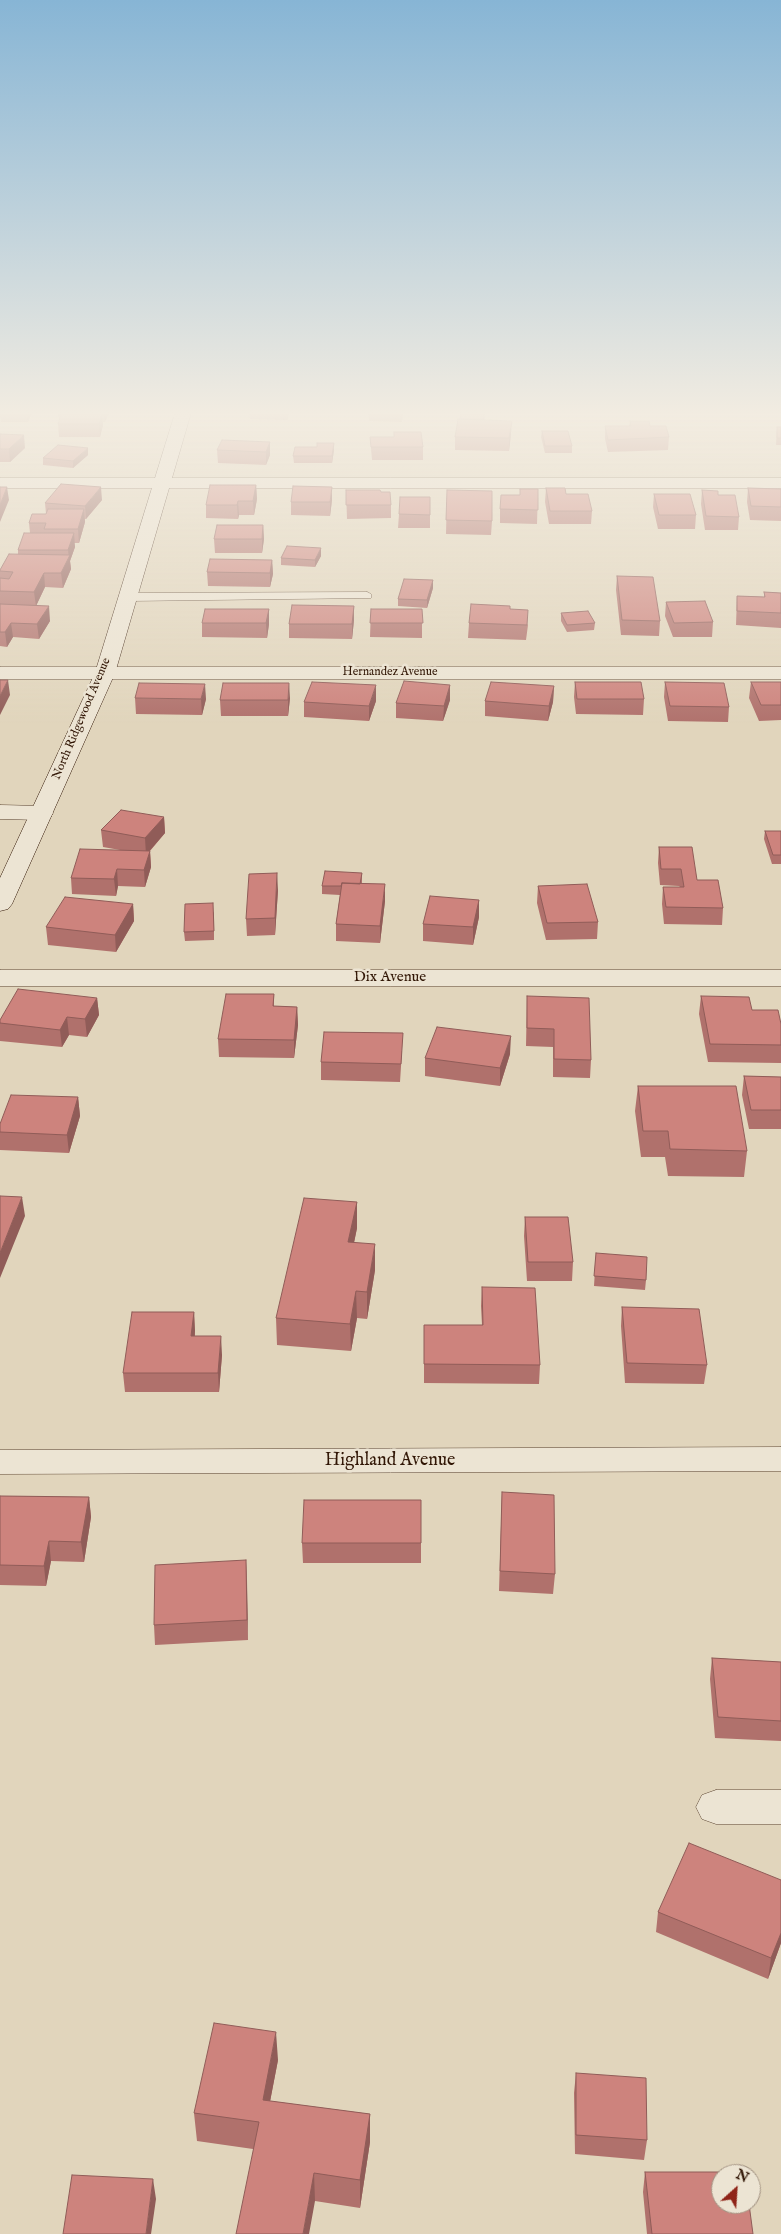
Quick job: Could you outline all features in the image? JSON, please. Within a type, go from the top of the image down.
[{"type":"street","name":"North Ridgewood Avenue","points":[[0,904],[105,673],[152,517]]},
{"type":"street","name":"Hernandez Avenue","points":[[0,673],[781,672]]},
{"type":"street","points":[[0,812],[42,812]]},
{"type":"street","name":"Dix Avenue","points":[[0,978],[781,978]]},
{"type":"street","name":"Highland Avenue","points":[[0,1462],[781,1459]]},
{"type":"street","points":[[716,1807],[781,1807]]},
{"type":"lane","points":[[128,597],[367,596]]},
{"type":"building","points":[[31,517],[82,517],[78,529],[44,529],[46,523],[29,523]]},
{"type":"building","points":[[446,517],[492,517],[492,521],[446,520]]},
{"type":"building","points":[[217,525],[263,525],[262,539],[214,539]]},
{"type":"building","points":[[24,533],[74,533],[68,550],[18,550]]},
{"type":"building","points":[[287,546],[321,548],[315,560],[281,558]]},
{"type":"building","points":[[9,554],[70,555],[61,573],[44,573],[34,592],[0,591],[0,578],[9,579],[13,572],[0,571]]},
{"type":"building","points":[[210,559],[272,560],[270,573],[207,572]]},
{"type":"building","points":[[617,576],[653,577],[660,621],[622,620]]},
{"type":"building","points":[[404,579],[433,580],[427,600],[398,599]]},
{"type":"building","points":[[764,592],[781,593],[781,613],[737,611],[737,596],[765,597]]},
{"type":"building","points":[[705,601],[713,622],[674,623],[666,602]]},
{"type":"building","points":[[0,604],[49,606],[37,624],[11,623],[5,632],[0,632]]},
{"type":"building","points":[[471,604],[510,606],[510,609],[528,610],[527,625],[469,623]]},
{"type":"building","points":[[292,605],[354,606],[352,624],[289,624]]},
{"type":"building","points":[[205,609],[269,609],[266,623],[202,623]]},
{"type":"building","points":[[371,609],[422,609],[423,623],[370,623]]},
{"type":"building","points":[[588,611],[595,623],[567,625],[561,613]]},
{"type":"building","points":[[0,680],[8,680],[0,696]]},
{"type":"building","points":[[404,681],[450,685],[444,706],[396,703]]},
{"type":"building","points":[[312,682],[376,685],[369,706],[304,702]]},
{"type":"building","points":[[491,682],[554,686],[549,706],[485,701]]},
{"type":"building","points":[[575,682],[641,682],[644,699],[577,699]]},
{"type":"building","points":[[665,682],[724,683],[729,707],[670,706]]},
{"type":"building","points":[[751,682],[781,682],[781,705],[761,705]]},
{"type":"building","points":[[139,683],[205,684],[201,699],[135,698]]},
{"type":"building","points":[[223,683],[289,683],[288,700],[220,700]]},
{"type":"building","points":[[121,810],[164,817],[145,838],[101,830]]},
{"type":"building","points":[[765,831],[781,831],[781,855],[773,855]]},
{"type":"building","points":[[659,847],[692,847],[697,880],[718,880],[723,908],[666,907],[663,887],[684,887],[681,869],[661,869]]},
{"type":"building","points":[[80,849],[150,851],[144,870],[117,869],[114,879],[71,878]]},
{"type":"building","points":[[325,871],[362,873],[360,884],[342,883],[341,886],[322,886]]},
{"type":"building","points":[[277,873],[275,918],[246,919],[249,874]]},
{"type":"building","points":[[342,883],[385,884],[380,926],[336,924]]},
{"type":"building","points":[[587,884],[598,922],[547,923],[538,886]]},
{"type":"building","points":[[430,896],[479,900],[473,927],[423,924]]},
{"type":"building","points":[[65,897],[133,904],[115,935],[46,927]]},
{"type":"building","points":[[213,903],[214,931],[184,932],[185,904]]},
{"type":"building","points":[[18,989],[97,998],[85,1019],[67,1017],[60,1030],[0,1023]]},
{"type":"building","points":[[226,994],[274,994],[273,1006],[297,1007],[294,1040],[218,1039]]},
{"type":"building","points":[[527,996],[589,998],[591,1060],[554,1059],[554,1029],[527,1028]]},
{"type":"building","points":[[701,996],[749,997],[752,1010],[778,1010],[781,1024],[781,1045],[710,1044]]},
{"type":"building","points":[[437,1027],[511,1036],[500,1068],[425,1058]]},
{"type":"building","points":[[324,1032],[403,1033],[401,1064],[321,1062]]},
{"type":"building","points":[[744,1076],[781,1077],[781,1110],[751,1110]]},
{"type":"building","points":[[638,1086],[736,1086],[747,1151],[670,1149],[668,1131],[643,1131]]},
{"type":"building","points":[[11,1095],[78,1097],[67,1135],[0,1132],[0,1124]]},
{"type":"building","points":[[0,1196],[22,1197],[0,1253]]},
{"type":"building","points":[[304,1198],[357,1202],[348,1242],[375,1244],[367,1292],[356,1291],[350,1324],[276,1318]]},
{"type":"building","points":[[525,1217],[568,1217],[573,1262],[528,1262]]},
{"type":"building","points":[[596,1253],[647,1257],[646,1280],[594,1276]]},
{"type":"building","points":[[482,1287],[535,1288],[540,1365],[424,1364],[424,1325],[483,1325]]},
{"type":"building","points":[[622,1307],[699,1309],[707,1365],[627,1363]]},
{"type":"building","points":[[132,1312],[194,1312],[191,1336],[221,1336],[218,1373],[123,1373]]},
{"type":"building","points":[[502,1492],[554,1495],[555,1574],[500,1571]]},
{"type":"building","points":[[0,1496],[89,1497],[81,1542],[49,1541],[44,1566],[0,1565]]},
{"type":"building","points":[[304,1500],[421,1500],[421,1543],[302,1543]]},
{"type":"building","points":[[246,1560],[247,1620],[154,1625],[155,1565]]},
{"type":"building","points":[[712,1658],[781,1662],[781,1721],[718,1717]]},
{"type":"building","points":[[689,1843],[781,1880],[781,1933],[771,1958],[658,1912]]},
{"type":"building","points":[[214,2023],[276,2032],[263,2100],[370,2114],[360,2180],[314,2173],[303,2234],[236,2234],[259,2122],[194,2113]]},
{"type":"building","points":[[576,2073],[646,2078],[647,2140],[576,2135]]},
{"type":"building","points":[[645,2172],[711,2172],[711,2214],[750,2214],[753,2234],[652,2234]]},
{"type":"building","points":[[72,2175],[153,2179],[146,2234],[63,2234]]}]
